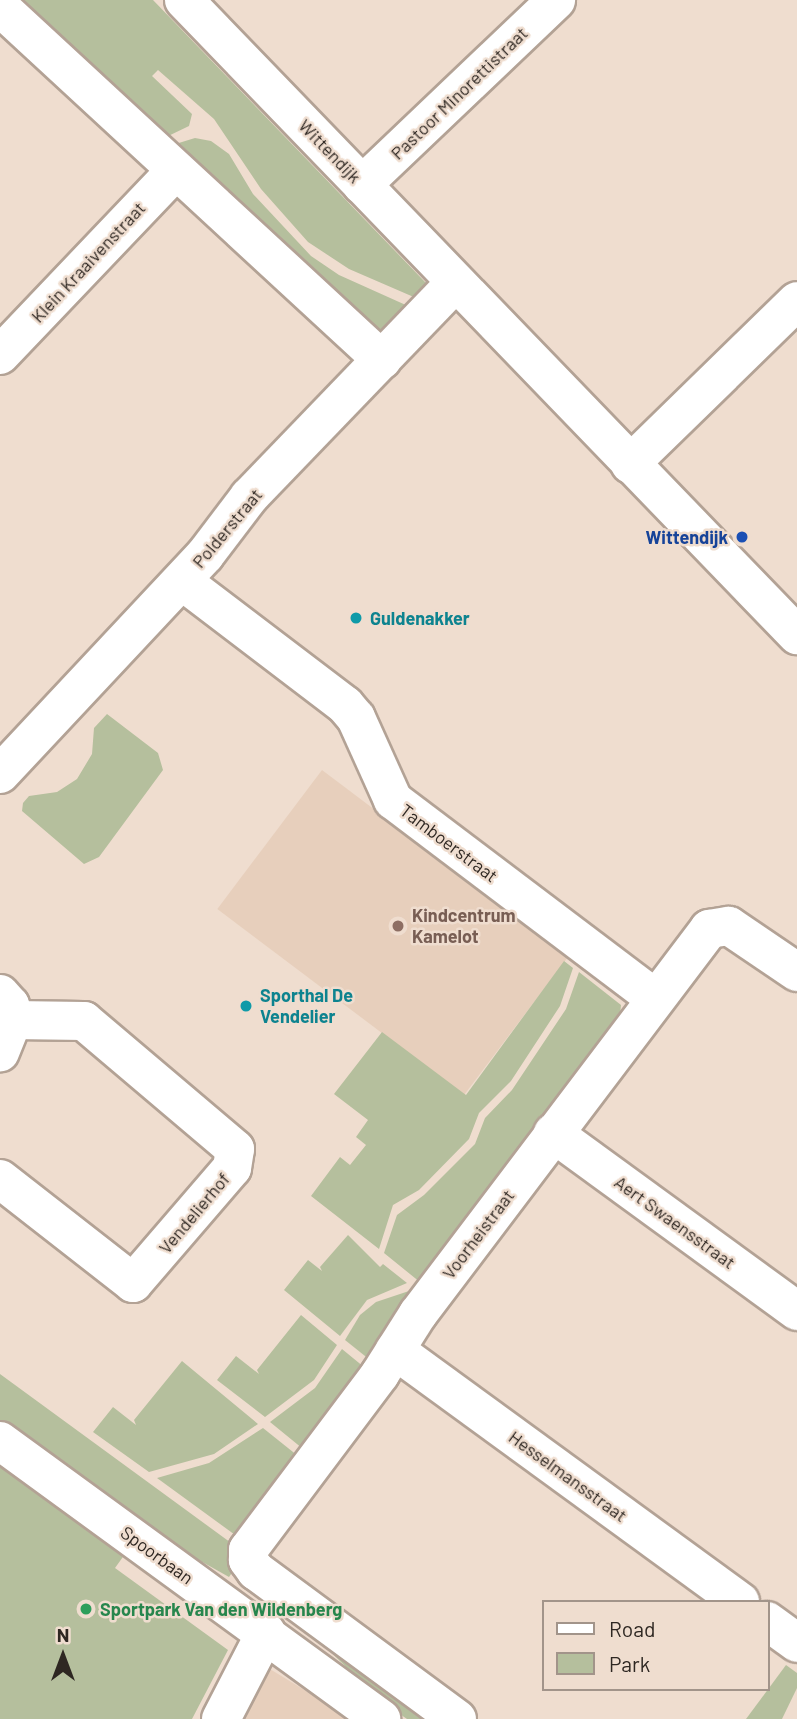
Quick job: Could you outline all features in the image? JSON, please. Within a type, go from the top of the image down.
[{"type":"street","name":"Wittendijk","points":[[184,0],[797,635]]},
{"type":"street","name":"Pastoor Minorettistraat","points":[[362,185],[556,0]]},
{"type":"street","points":[[0,7],[382,360]]},
{"type":"street","name":"Klein Kraaivenstraat","points":[[0,355],[176,170]]},
{"type":"street","name":"Polderstraat","points":[[0,774],[218,541],[249,497],[456,282]]},
{"type":"street","points":[[630,464],[797,301]]},
{"type":"street","name":"Tamboerstraat","points":[[182,581],[345,705],[356,718],[393,800],[655,998]]},
{"type":"street","name":"Voorheistraat","points":[[457,1719],[256,1571],[248,1560],[248,1550],[553,1133],[695,945],[718,926],[729,926],[746,934],[797,972]]},
{"type":"street","name":"Vendelierhof","points":[[0,1179],[133,1283],[232,1168],[235,1149],[84,1021],[4,1022]]},
{"type":"street","name":"Aert Swaensstraat","points":[[553,1133],[797,1311]]},
{"type":"street","name":"Hesselmansstraat","points":[[395,1350],[737,1600]]},
{"type":"street","name":"Spoorbaan","points":[[0,1441],[266,1632],[381,1719]]},
{"type":"street","points":[[769,1622],[797,1643]]},
{"type":"street","points":[[221,1719],[266,1632]]},
{"type":"shaded area","points":[[322,770],[569,956],[464,1095],[217,909]]},
{"type":"shaded area","points":[[260,1663],[352,1719],[231,1719]]},
{"type":"green space","points":[[11,0],[153,0],[426,283],[414,295],[416,298],[349,269],[308,242],[261,189],[214,119],[158,70],[152,76],[192,114],[189,126],[162,139]]},
{"type":"green space","points":[[195,138],[211,141],[229,154],[253,194],[311,256],[339,275],[408,306],[378,332],[169,146]]},
{"type":"green space","points":[[107,714],[158,753],[163,770],[99,857],[84,864],[22,811],[23,803],[29,796],[57,792],[77,779],[92,754],[94,728]]},
{"type":"green space","points":[[564,961],[573,968],[560,1006],[511,1081],[479,1113],[469,1139],[419,1190],[393,1205],[379,1249],[311,1196],[340,1157],[350,1165],[366,1145],[356,1137],[368,1120],[334,1094],[382,1032],[466,1095]]},
{"type":"green space","points":[[579,972],[621,1005],[620,1015],[426,1287],[384,1253],[397,1215],[424,1195],[475,1144],[485,1118],[512,1090],[566,1009]]},
{"type":"green space","points":[[348,1235],[380,1267],[383,1264],[407,1283],[367,1300],[340,1336],[284,1290],[308,1260],[322,1271],[320,1267]]},
{"type":"green space","points":[[415,1289],[375,1364],[345,1340],[360,1315],[376,1302]]},
{"type":"green space","points":[[301,1315],[337,1345],[314,1380],[265,1417],[217,1380],[236,1356],[259,1374],[257,1370]]},
{"type":"green space","points":[[342,1349],[370,1372],[308,1453],[270,1422],[315,1388]]},
{"type":"green space","points":[[182,1361],[258,1424],[214,1454],[149,1472],[93,1432],[113,1407],[136,1425],[134,1420]]},
{"type":"green space","points":[[0,1374],[238,1548],[228,1560],[236,1567],[229,1577],[165,1541],[0,1420]]},
{"type":"green space","points":[[263,1428],[303,1460],[242,1540],[157,1478],[209,1463]]},
{"type":"green space","name":"Sportpark Van den Wildenberg","points":[[0,1462],[125,1554],[115,1568],[228,1650],[192,1719],[0,1719]]},
{"type":"green space","points":[[290,1607],[444,1719],[407,1719],[384,1703],[319,1641],[283,1616]]},
{"type":"green space","points":[[786,1665],[797,1673],[797,1688],[782,1719],[746,1719],[769,1691]]},
{"type":"place","name":"Wittendijk","points":[[742,537]]},
{"type":"place","name":"Guldenakker","points":[[356,618]]},
{"type":"place","name":"Kindcentrum Kamelot","points":[[398,926]]},
{"type":"place","name":"Sporthal De Vendelier","points":[[246,1006]]},
{"type":"place","name":"Sportpark Van den Wildenberg","points":[[86,1609]]}]
